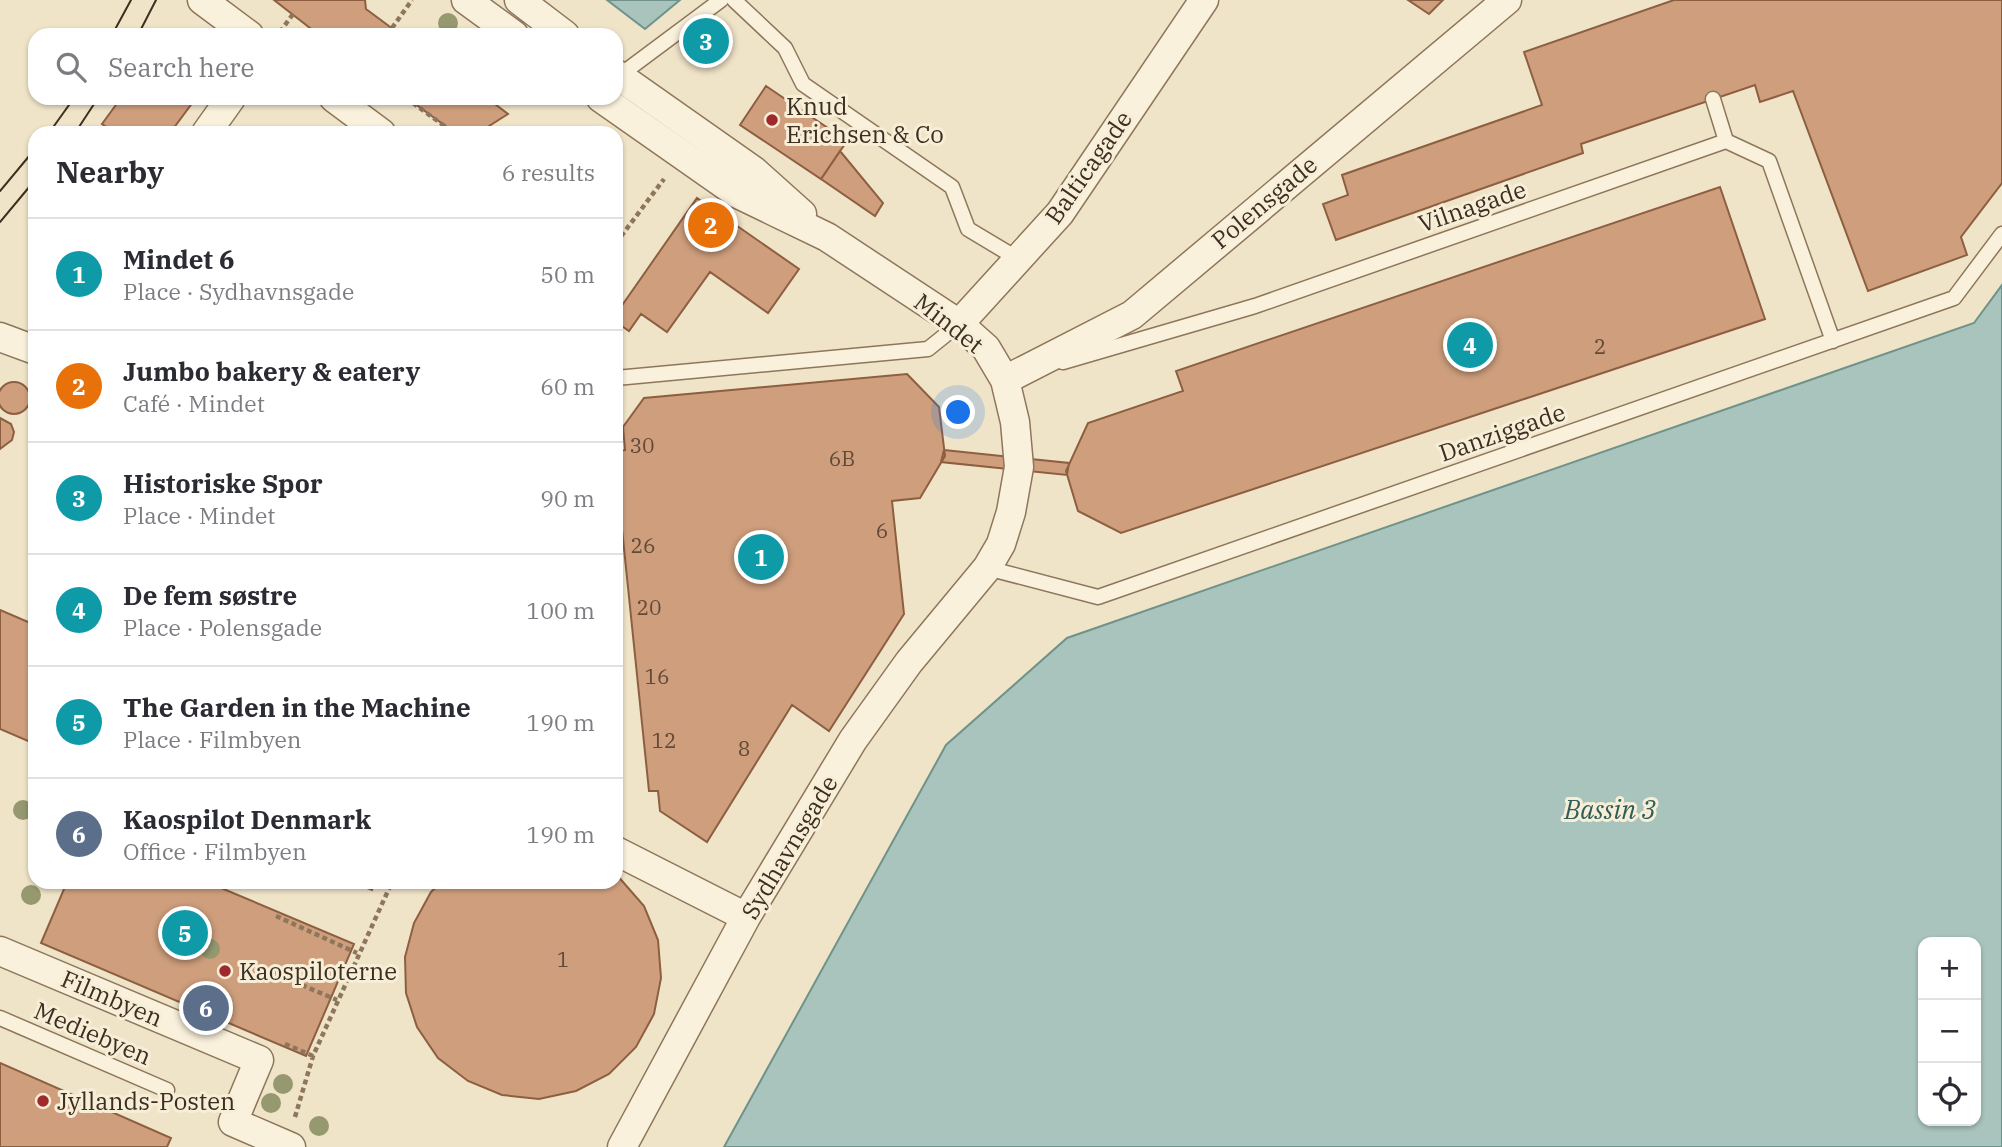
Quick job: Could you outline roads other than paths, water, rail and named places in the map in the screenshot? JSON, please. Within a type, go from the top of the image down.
[{"type":"street","points":[[202,0],[240,28]]},
{"type":"street","points":[[466,0],[504,28]]},
{"type":"street","points":[[519,0],[556,28]]},
{"type":"street","name":"Balticagade","points":[[959,324],[1060,213],[1204,0]]},
{"type":"street","name":"Polensgade","points":[[1004,380],[1132,315],[1507,0]]},
{"type":"street","name":"Mindet","points":[[623,79],[754,171],[827,237]]},
{"type":"street","points":[[211,126],[226,105]]},
{"type":"street","points":[[343,105],[372,126]]},
{"type":"street","name":"Mindet","points":[[611,105],[738,194],[827,237],[959,324],[986,348],[1004,380],[1016,422],[1018,467],[1011,512],[1001,544],[987,568]]},
{"type":"street","points":[[0,337],[28,347]]},
{"type":"street","name":"Sydhavnsgade","points":[[622,1147],[746,917],[853,740],[909,662],[987,568]]},
{"type":"street","points":[[623,855],[746,917]]},
{"type":"street","name":"Filmbyen","points":[[0,951],[259,1060],[233,1122],[288,1146]]},
{"type":"lane","points":[[623,71],[721,0]]},
{"type":"lane","points":[[734,0],[785,48],[803,83],[952,187],[968,229],[1018,259]]},
{"type":"lane","points":[[1713,99],[1726,141],[1769,161],[1833,341]]},
{"type":"lane","name":"Vilnagade","points":[[1004,380],[1255,306],[1726,141]]},
{"type":"lane","name":"Danziggade","points":[[987,568],[1098,597],[1954,298],[2002,234]]},
{"type":"lane","points":[[623,377],[928,349],[959,324]]},
{"type":"lane","name":"Mediebyen","points":[[0,1018],[167,1090]]},
{"type":"water","points":[[607,0],[680,0],[645,29]]},
{"type":"water","name":"Bassin 3","points":[[2002,285],[2002,1147],[724,1147],[946,745],[1067,638],[1974,323]]},
{"type":"tram line","points":[[116,28],[131,0]]},
{"type":"tram line","points":[[142,28],[156,0]]},
{"type":"tram line","points":[[54,126],[69,105]]},
{"type":"tram line","points":[[80,126],[93,105]]},
{"type":"tram line","points":[[0,191],[28,157]]},
{"type":"tram line","points":[[0,222],[28,188]]},
{"type":"place","name":"Historiske Spor","points":[[706,41]]},
{"type":"place","name":"Knud Erichsen & Co","points":[[772,120]]},
{"type":"place","name":"Jumbo bakery & eatery","points":[[711,225]]},
{"type":"place","name":"De fem søstre","points":[[1470,345]]},
{"type":"place","name":"Mindet 6","points":[[761,557]]},
{"type":"place","name":"The Garden in the Machine","points":[[185,933]]},
{"type":"place","name":"Kaospiloterne","points":[[225,971]]},
{"type":"place","name":"Kaospilot Denmark","points":[[206,1008]]},
{"type":"place","name":"Jyllands-Posten","points":[[43,1101]]}]
